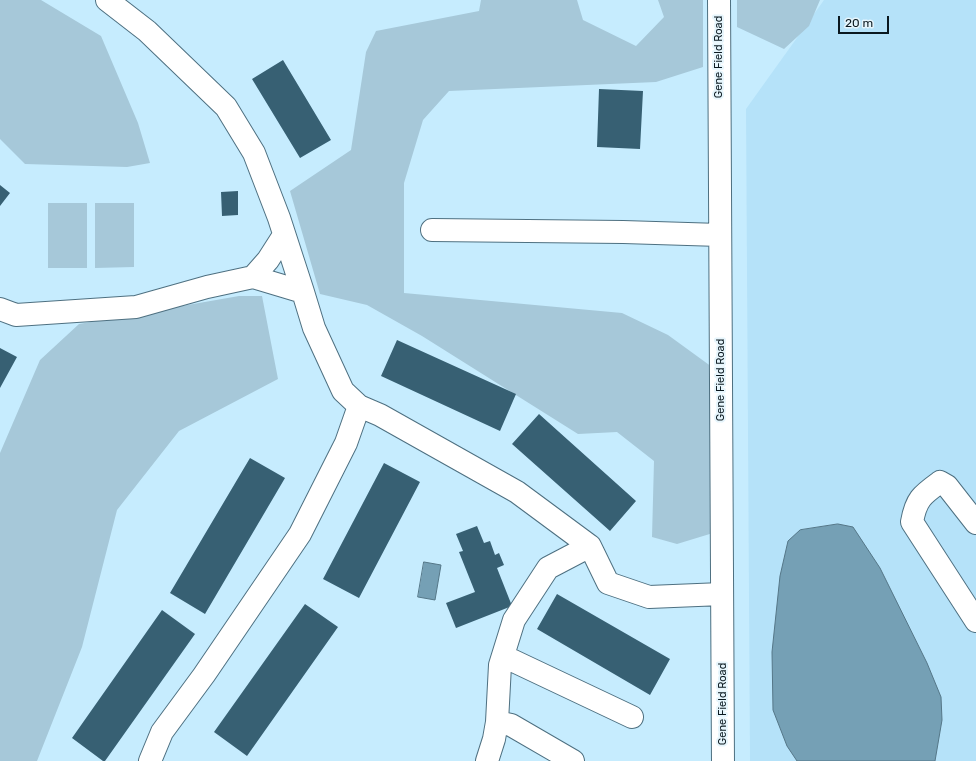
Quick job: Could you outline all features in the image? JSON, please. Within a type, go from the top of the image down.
[{"type":"street","points":[[107,0],[147,31],[226,107],[254,153],[284,235],[314,328],[342,391],[358,406],[380,415],[517,492],[590,546],[608,583],[649,597],[722,594]]},
{"type":"street","name":"Gene Field Road","points":[[719,0],[723,761]]},
{"type":"street","points":[[432,230],[623,232],[720,235]]},
{"type":"street","points":[[252,277],[268,260],[284,235]]},
{"type":"street","points":[[0,309],[16,315],[136,307],[207,287],[252,277],[303,292]]},
{"type":"street","points":[[150,761],[162,732],[204,676],[300,534],[346,443],[358,406]]},
{"type":"street","points":[[976,524],[947,486],[940,482],[923,494],[914,509],[912,522],[976,621]]},
{"type":"street","points":[[488,761],[497,722],[500,665],[514,620],[548,568],[590,546]]},
{"type":"street","points":[[503,656],[632,717]]},
{"type":"street","points":[[497,722],[510,725],[573,761]]},
{"type":"shaded area","points":[[0,0],[41,0],[101,36],[138,123],[150,163],[127,167],[25,164],[0,139]]},
{"type":"shaded area","points":[[481,0],[577,0],[583,20],[636,46],[664,17],[658,0],[703,0],[703,67],[656,82],[449,91],[423,120],[404,183],[404,293],[622,313],[668,335],[712,367],[713,533],[677,544],[652,537],[654,461],[617,432],[578,434],[422,336],[367,305],[320,294],[290,191],[351,150],[366,52],[376,31],[479,11]]},
{"type":"shaded area","points":[[737,0],[820,0],[809,26],[784,49],[737,27]]},
{"type":"shaded area","points":[[824,0],[976,0],[976,761],[750,761],[746,109]]},
{"type":"shaded area","points":[[48,203],[87,203],[87,268],[48,268]]},
{"type":"shaded area","points":[[95,203],[134,203],[134,267],[95,268]]},
{"type":"shaded area","points":[[239,296],[262,296],[278,379],[179,431],[117,510],[82,647],[37,761],[0,761],[0,453],[40,360],[79,324]]},
{"type":"shaded area","points":[[838,524],[853,527],[880,568],[927,663],[941,697],[942,720],[935,761],[797,761],[787,746],[773,710],[772,652],[780,576],[788,541],[800,530]]},
{"type":"shaded area","points":[[424,562],[441,565],[435,600],[418,597]]},
{"type":"building","points":[[283,60],[331,140],[300,158],[252,79]]},
{"type":"building","points":[[599,89],[643,91],[640,149],[597,147]]},
{"type":"building","points":[[0,185],[10,193],[0,206]]},
{"type":"building","points":[[238,191],[238,215],[222,216],[221,192]]},
{"type":"building","points":[[397,340],[516,394],[500,431],[381,376]]},
{"type":"building","points":[[0,348],[17,357],[0,388]]},
{"type":"building","points":[[539,414],[636,501],[610,531],[512,444]]},
{"type":"building","points":[[250,458],[285,478],[205,614],[170,593]]},
{"type":"building","points":[[384,463],[420,482],[359,598],[323,579]]},
{"type":"building","points":[[477,526],[484,543],[490,541],[495,555],[499,553],[504,565],[497,568],[512,606],[456,628],[446,603],[475,592],[459,552],[463,551],[456,534]]},
{"type":"building","points":[[557,594],[670,659],[650,695],[537,629]]},
{"type":"building","points":[[305,604],[338,627],[247,756],[214,732]]},
{"type":"building","points":[[162,610],[195,634],[105,761],[103,761],[72,738]]}]
